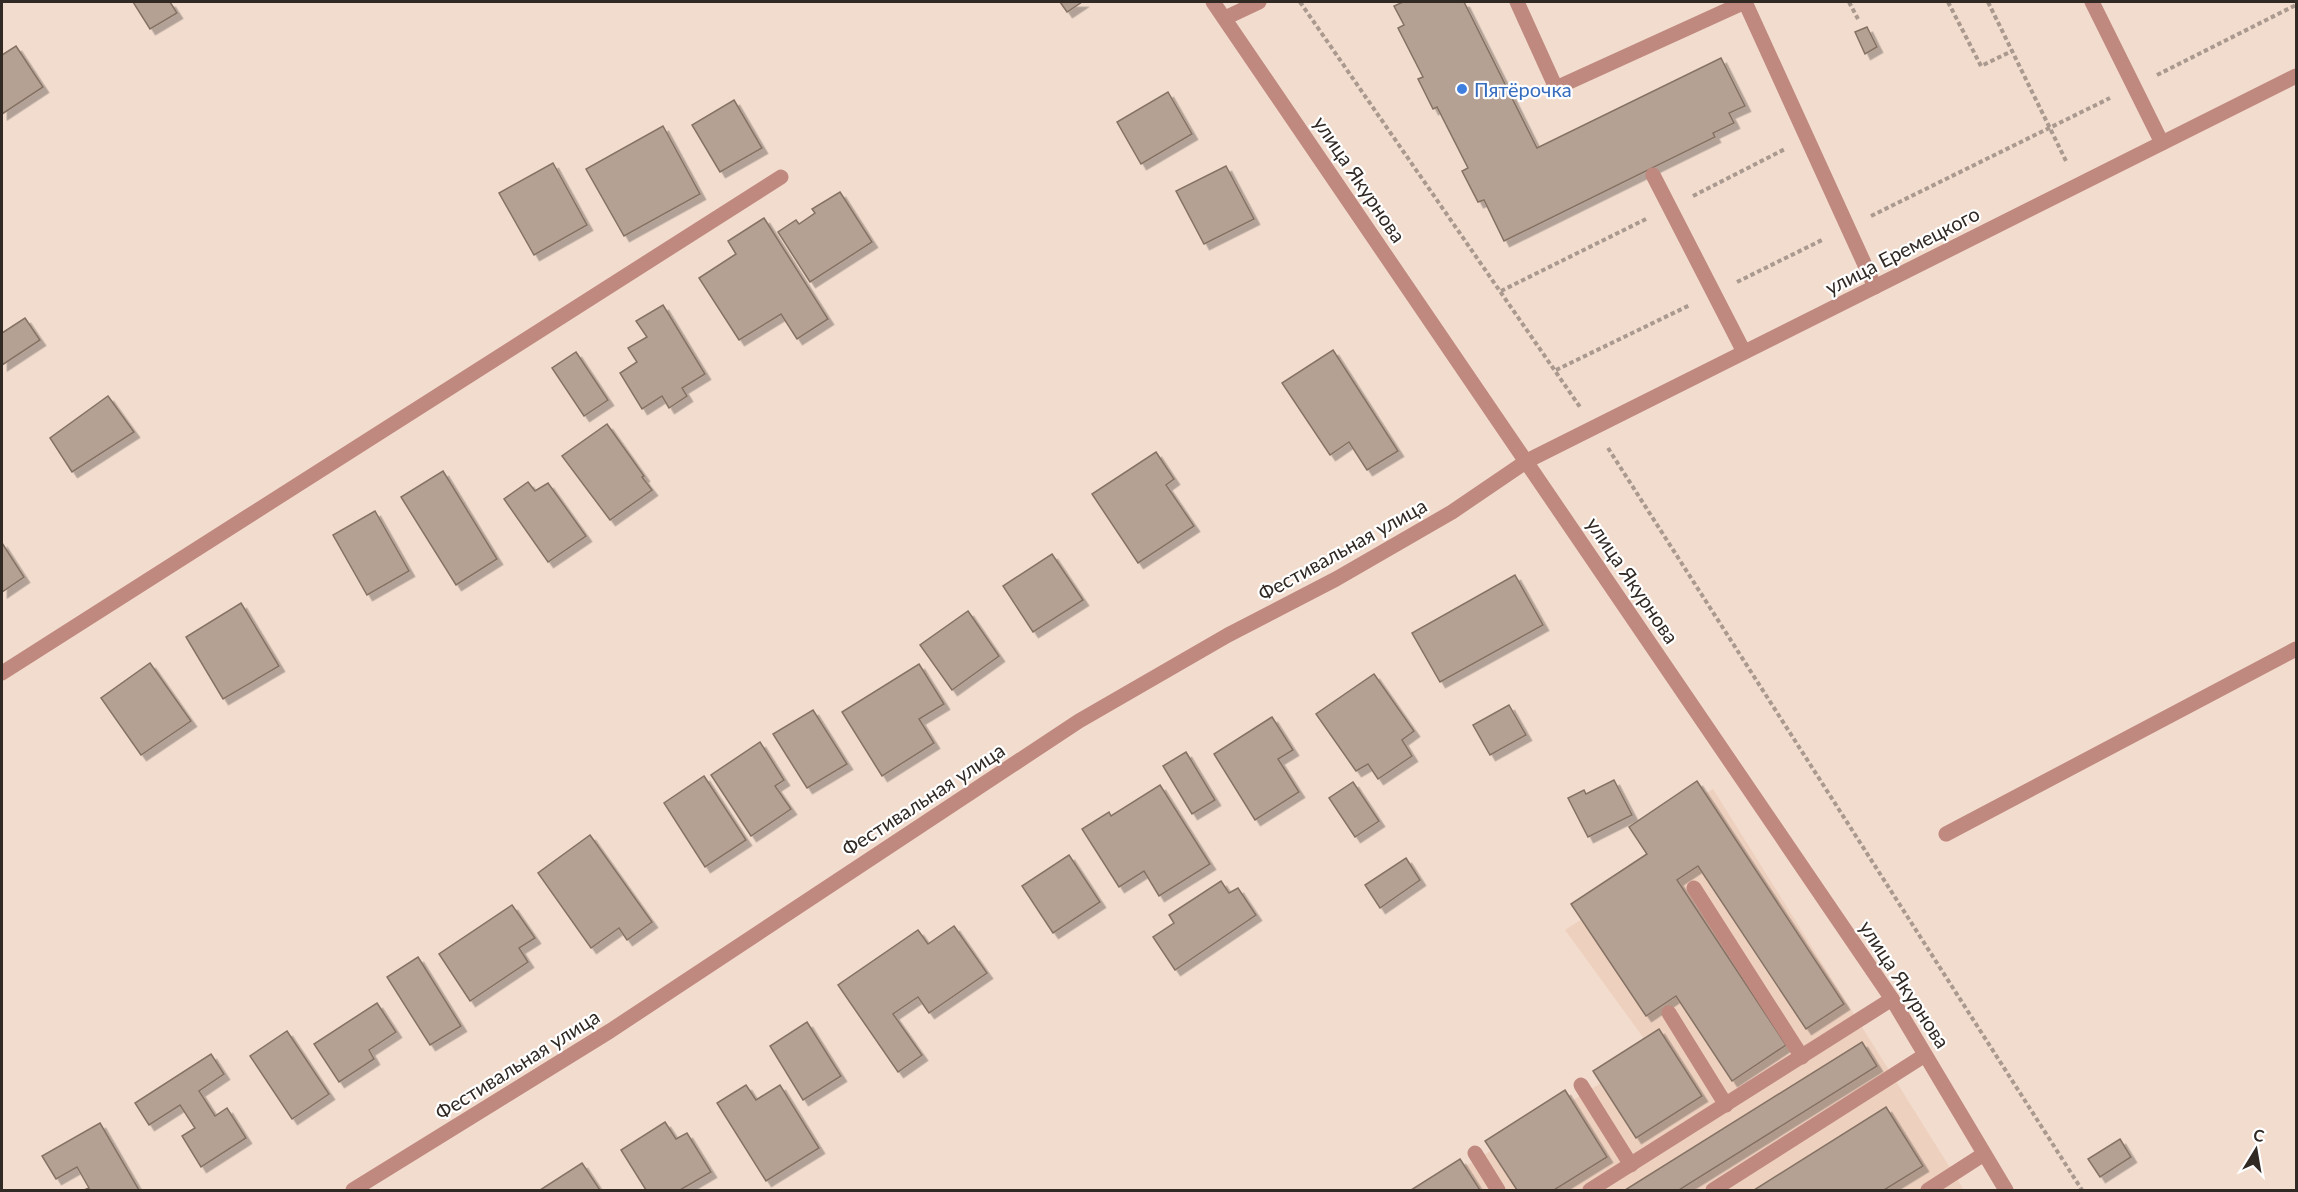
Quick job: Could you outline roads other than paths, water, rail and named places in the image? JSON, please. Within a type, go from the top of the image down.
[{"type":"street","name":"улица Якурнова","points":[[1214,2],[1892,999],[2006,1191]]},
{"type":"street","points":[[1225,18],[1259,2]]},
{"type":"street","points":[[1517,2],[1556,88],[1745,2],[1875,287]]},
{"type":"street","points":[[2092,2],[2162,143]]},
{"type":"street","name":"улица Еремецкого","points":[[1527,461],[2296,76]]},
{"type":"street","points":[[1653,175],[1744,352]]},
{"type":"street","points":[[2,673],[781,177]]},
{"type":"street","name":"Фестивальная улица","points":[[353,1191],[610,1031],[1079,721],[1173,666],[1404,540],[1452,512],[1527,461]]},
{"type":"street","points":[[1946,834],[2296,649]]},
{"type":"street","points":[[1694,888],[1802,1057]]},
{"type":"street","points":[[1590,1191],[1892,999]]},
{"type":"street","points":[[1669,1013],[1726,1105]]},
{"type":"street","points":[[1713,1191],[1925,1055]]},
{"type":"street","points":[[1581,1085],[1631,1165]]},
{"type":"street","points":[[1475,1153],[1498,1191]]},
{"type":"street","points":[[1928,1191],[1984,1154]]},
{"type":"place","name":"Пятёрочка","points":[[1462,89]]}]
